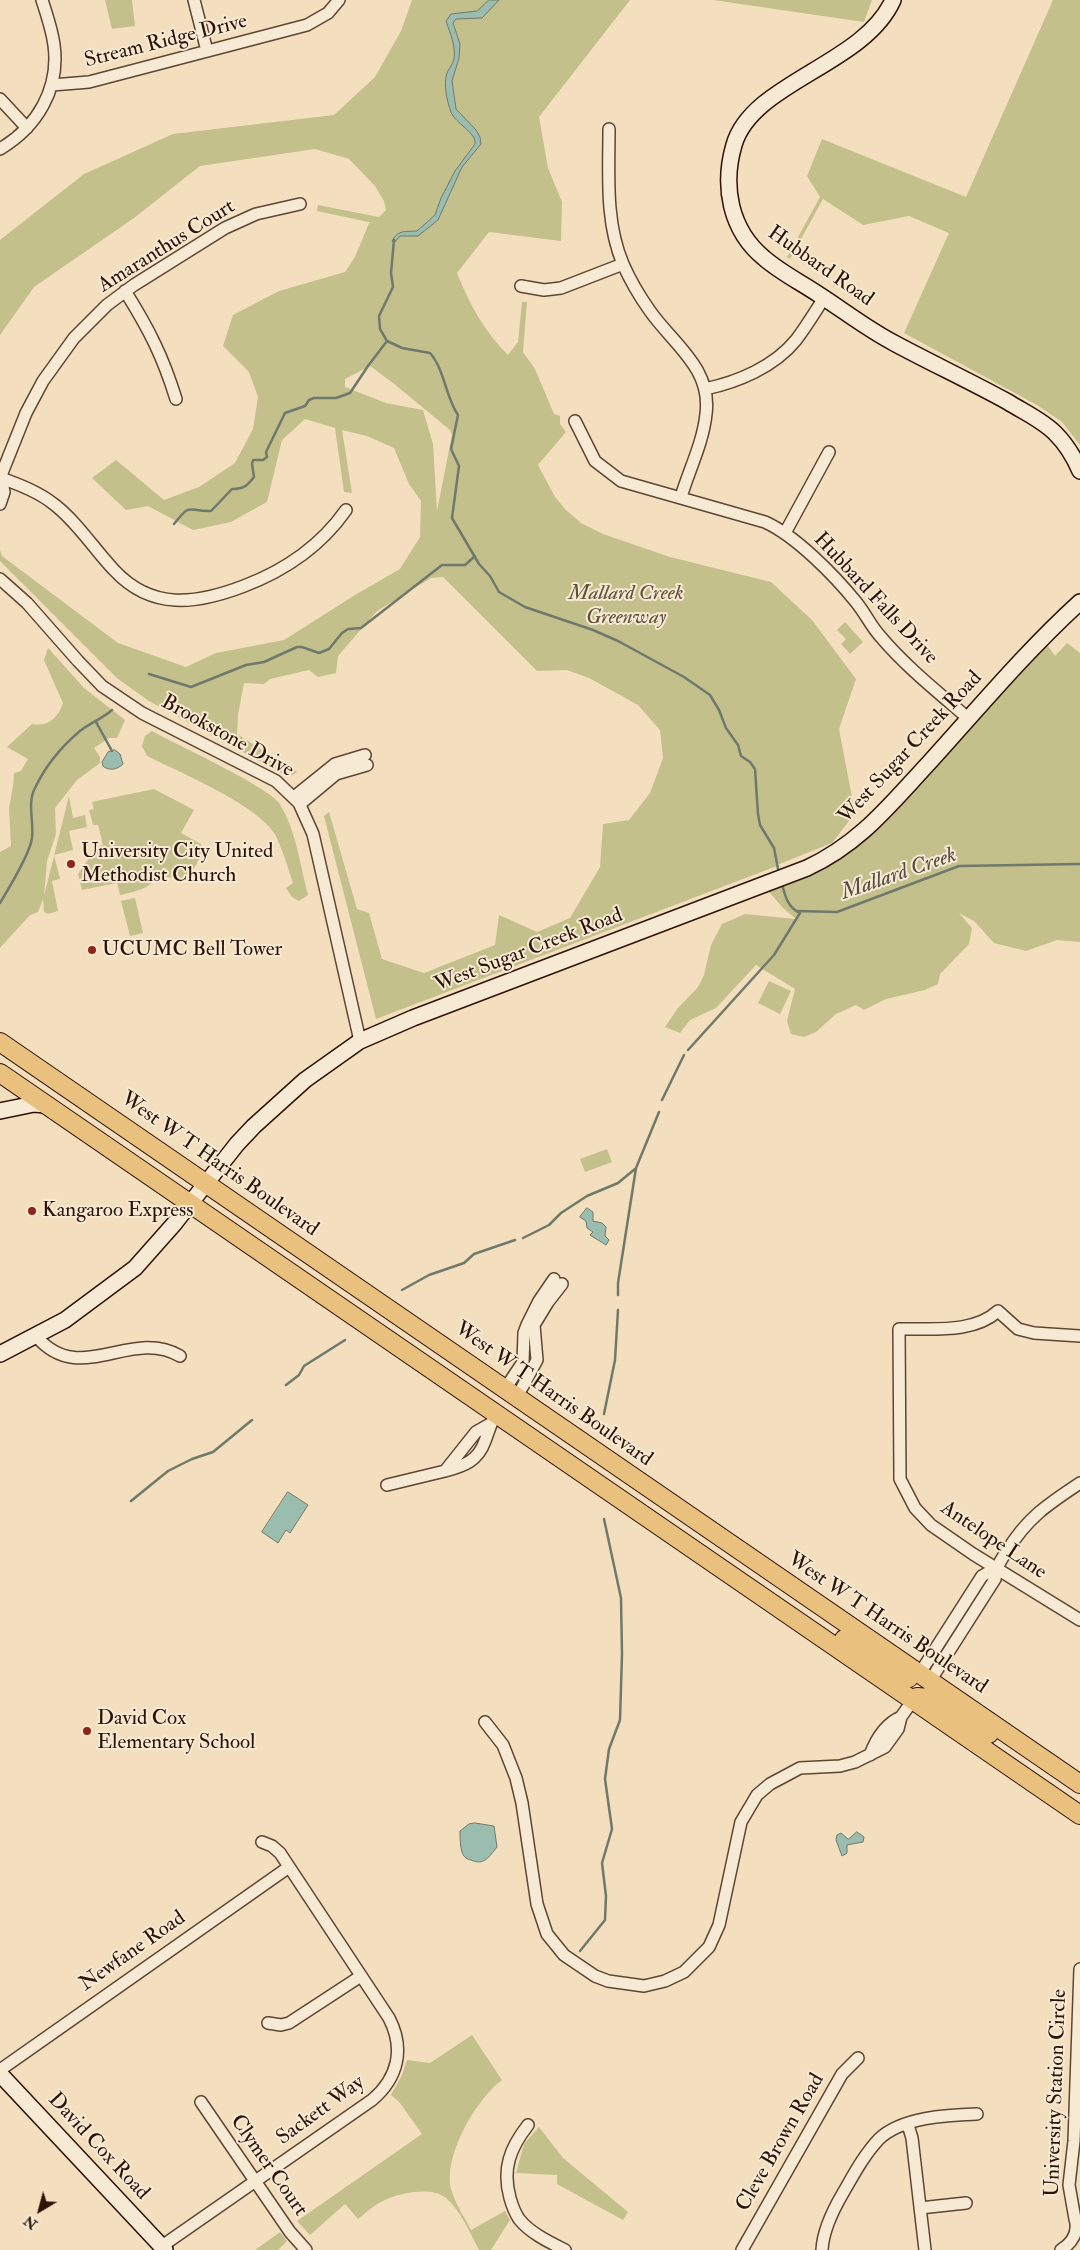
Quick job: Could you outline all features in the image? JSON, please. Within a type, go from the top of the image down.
[{"type":"main road","name":"Hubbard Road","points":[[893,0],[883,18],[863,39],[774,96],[749,118],[738,133],[734,145],[729,176],[729,202],[743,234],[764,258],[892,342],[988,392],[1046,425],[1067,447],[1080,471]]},
{"type":"main road","name":"West Sugar Creek Road","points":[[0,1354],[36,1336],[85,1307],[135,1268],[254,1126],[287,1095],[360,1041],[413,1018],[808,868],[846,848],[869,828],[1080,602]]},
{"type":"main road","name":"West W T Harris Boulevard","points":[[0,1042],[1080,1784]]},
{"type":"main road","points":[[0,1073],[190,1203],[493,1420],[716,1565],[1080,1815]]},
{"type":"main road","points":[[0,1110],[34,1104],[46,1105]]},
{"type":"main road","points":[[716,1565],[762,1587],[900,1674],[925,1677]]},
{"type":"main road","points":[[913,1700],[917,1697],[931,1698],[1001,1740],[1033,1752]]},
{"type":"main road","name":"David Cox Road","points":[[0,2072],[163,2248]]},
{"type":"street","points":[[0,149],[26,128],[44,104],[52,84],[55,47],[42,0]]},
{"type":"street","points":[[194,0],[207,51]]},
{"type":"street","name":"Stream Ridge Drive","points":[[52,84],[89,82],[307,25],[328,13],[339,0]]},
{"type":"street","points":[[0,99],[26,128]]},
{"type":"street","points":[[609,129],[609,202],[615,237],[623,264],[650,311],[690,357],[699,372],[705,389],[707,412],[703,432],[681,497]]},
{"type":"street","name":"Amaranthus Court","points":[[0,504],[4,492],[0,478],[26,413],[51,368],[74,338],[91,320],[125,291],[225,228],[256,214],[300,204]]},
{"type":"street","points":[[521,286],[544,290],[561,288],[623,264]]},
{"type":"street","points":[[125,291],[154,340],[166,366],[176,400]]},
{"type":"street","points":[[705,389],[741,378],[771,363],[795,341],[824,298]]},
{"type":"street","name":"Hubbard Falls Drive","points":[[575,421],[595,461],[604,470],[621,481],[765,522],[785,533],[842,586],[862,610],[878,635],[896,654],[969,719]]},
{"type":"street","points":[[785,533],[829,452]]},
{"type":"street","points":[[0,478],[27,488],[55,505],[124,580],[147,593],[173,600],[188,601],[216,597],[268,577],[312,549],[331,530],[346,510]]},
{"type":"street","name":"Brookstone Drive","points":[[0,579],[27,603],[92,676],[121,700],[142,713],[265,774],[276,781],[297,801],[313,834],[360,1041]]},
{"type":"street","points":[[297,801],[336,774],[366,760]]},
{"type":"street","points":[[511,1393],[537,1360],[534,1325],[558,1282]]},
{"type":"street","name":"Antelope Lane","points":[[1080,1336],[1034,1334],[1018,1329],[998,1311],[984,1322],[964,1328],[899,1329],[900,1479],[915,1508],[931,1525],[1080,1620]]},
{"type":"street","points":[[36,1336],[51,1351],[80,1358],[92,1359],[133,1348],[166,1349],[180,1356]]},
{"type":"street","points":[[387,1485],[445,1471],[476,1432],[493,1420]]},
{"type":"street","points":[[925,1677],[995,1580],[996,1568],[1030,1519],[1080,1483]]},
{"type":"street","points":[[485,1722],[503,1745],[516,1778],[522,1803],[536,1904],[547,1934],[564,1955],[595,1976],[608,1981],[644,1986],[665,1981],[684,1972],[702,1956],[712,1942],[719,1925],[741,1822],[757,1795],[776,1780],[800,1768],[840,1766],[870,1755],[888,1744],[898,1729],[901,1716],[913,1700]]},
{"type":"street","name":"Sackett Way","points":[[163,2248],[255,2181],[372,2100],[392,2077],[398,2057],[398,2038],[395,2029],[289,1866],[276,1849],[262,1842]]},
{"type":"street","name":"Newfane Road","points":[[0,2072],[289,1866]]},
{"type":"street","name":"University Station Circle","points":[[1061,2250],[1068,2246],[1075,2235],[1078,2221],[1069,2185],[1077,2154],[1080,1968]]},
{"type":"street","points":[[268,2023],[281,2025],[289,2023],[361,1976]]},
{"type":"street","name":"Cleve Brown Road","points":[[742,2250],[842,2074],[858,2058]]},
{"type":"street","name":"Clymer Court","points":[[201,2102],[290,2232],[306,2250]]},
{"type":"street","points":[[822,2250],[826,2229],[860,2163],[880,2138],[890,2131],[930,2117],[977,2114]]},
{"type":"street","points":[[528,2125],[511,2152],[507,2165],[508,2188],[513,2208],[519,2219],[551,2247],[565,2250]]},
{"type":"street","points":[[908,2125],[912,2138],[925,2250]]},
{"type":"street","points":[[920,2208],[966,2203]]},
{"type":"green space","points":[[105,0],[132,0],[135,26],[112,29]]},
{"type":"green space","name":"Mallard Creek Greenway","points":[[412,0],[630,0],[539,117],[548,168],[562,202],[561,241],[489,232],[457,273],[478,317],[491,336],[508,355],[518,342],[522,302],[527,302],[523,352],[535,369],[554,414],[560,416],[560,424],[566,432],[538,465],[555,497],[566,510],[581,523],[603,534],[670,557],[771,582],[812,620],[856,679],[839,729],[855,813],[832,843],[777,866],[376,1019],[324,816],[329,812],[357,909],[369,913],[382,959],[424,973],[495,945],[499,915],[537,932],[570,918],[600,867],[603,824],[629,820],[650,793],[663,758],[660,730],[638,705],[589,678],[567,670],[537,671],[443,577],[431,578],[377,611],[338,656],[336,673],[318,677],[309,670],[270,679],[264,684],[244,683],[238,715],[237,734],[297,772],[289,777],[149,701],[118,679],[0,561],[0,550],[2,556],[118,643],[186,667],[216,653],[284,640],[400,569],[420,537],[421,501],[409,484],[394,448],[367,436],[342,430],[352,493],[344,492],[335,428],[305,419],[282,440],[267,502],[231,522],[193,530],[148,506],[126,510],[92,478],[116,460],[164,500],[199,487],[235,463],[253,429],[258,397],[249,372],[223,346],[233,315],[279,291],[345,272],[355,257],[369,223],[373,223],[317,211],[318,205],[379,217],[386,210],[384,201],[375,186],[349,159],[315,149],[200,166],[134,218],[34,287],[0,335],[0,240],[84,174],[173,134],[334,115],[375,77],[401,31]],"holes":[[[370,366],[450,430],[452,435],[437,511],[433,444],[423,410],[386,403],[345,387],[345,379]]]},
{"type":"green space","points":[[713,0],[872,0],[864,22]]},
{"type":"green space","points":[[1053,0],[1080,0],[1080,445],[1062,422],[1037,405],[904,333],[949,233],[909,216],[863,225],[823,199],[790,259],[787,257],[820,197],[807,176],[822,139],[966,197]]},
{"type":"green space","points":[[845,622],[863,642],[850,654],[841,644],[846,639],[837,630]]},
{"type":"green space","points":[[1043,639],[1055,656],[1067,643],[1080,653],[1080,942],[1057,940],[1026,951],[994,943],[974,921],[959,913],[972,928],[969,944],[940,974],[938,984],[925,990],[886,999],[864,1010],[856,1005],[836,1014],[816,1032],[804,1037],[791,1034],[787,1021],[795,989],[756,965],[716,1008],[690,1020],[680,1033],[665,1027],[678,1008],[698,987],[704,975],[711,945],[722,924],[745,914],[796,919],[783,908],[763,885],[845,848]]},
{"type":"green space","points":[[48,648],[84,688],[125,720],[117,738],[109,738],[94,748],[100,757],[100,763],[77,780],[55,808],[56,834],[47,861],[44,896],[54,856],[60,879],[52,881],[58,911],[48,914],[44,912],[43,899],[38,912],[30,915],[0,948],[0,852],[11,846],[9,808],[14,773],[21,771],[28,759],[7,747],[32,724],[48,723],[61,708],[63,703],[44,660]]},
{"type":"green space","points":[[152,731],[240,776],[279,803],[294,836],[308,895],[299,901],[292,897],[286,888],[293,883],[276,836],[267,824],[236,801],[217,790],[147,756],[142,746],[145,736]]},
{"type":"green space","points":[[154,789],[194,810],[181,833],[201,844],[203,852],[191,874],[177,880],[169,877],[161,878],[143,889],[120,895],[117,883],[82,890],[78,874],[97,847],[103,845],[98,825],[93,825],[89,810],[94,809],[92,802]]},
{"type":"green space","points":[[69,796],[73,818],[85,815],[87,827],[69,831],[73,850],[54,855]]},
{"type":"green space","points":[[135,898],[143,933],[130,936],[121,901]]},
{"type":"green space","points":[[769,981],[791,991],[780,1014],[758,1003]]},
{"type":"green space","points":[[607,1149],[612,1162],[585,1172],[580,1159]]},
{"type":"green space","points":[[472,2035],[502,2080],[482,2101],[463,2131],[456,2147],[450,2178],[452,2192],[458,2207],[471,2230],[505,2211],[510,2220],[491,2250],[479,2250],[461,2216],[451,2203],[440,2194],[432,2192],[406,2193],[389,2198],[358,2219],[345,2204],[310,2235],[297,2221],[422,2134],[400,2103],[391,2095],[402,2075],[407,2060],[430,2063]]},
{"type":"green space","points":[[539,2127],[563,2158],[628,2212],[623,2220],[557,2184],[557,2175],[516,2173],[524,2144]]},
{"type":"green space","points":[[280,2232],[287,2241],[278,2250],[255,2250]]},
{"type":"shaded area","points":[[489,0],[499,0],[482,18],[456,19],[453,23],[460,44],[459,58],[452,81],[456,109],[476,130],[481,144],[462,167],[438,220],[418,236],[400,236],[394,243],[392,241],[397,235],[403,232],[417,231],[435,215],[441,198],[455,171],[475,144],[473,136],[453,116],[447,98],[446,77],[453,61],[454,49],[446,21],[451,14],[477,11]]},
{"type":"shaded area","points":[[115,750],[120,754],[123,764],[118,768],[105,768],[102,762],[108,752]]},
{"type":"shaded area","points":[[587,1208],[593,1212],[593,1221],[602,1223],[606,1227],[605,1236],[609,1240],[606,1245],[590,1235],[593,1232],[587,1228],[586,1221],[580,1217]]},
{"type":"shaded area","points":[[288,1492],[308,1505],[290,1533],[286,1530],[278,1543],[262,1532]]},
{"type":"shaded area","points":[[469,1824],[494,1826],[497,1847],[486,1860],[479,1862],[465,1857],[460,1845],[460,1831]]},
{"type":"shaded area","points":[[857,1832],[864,1837],[863,1842],[847,1845],[847,1853],[842,1856],[836,1840],[837,1835],[841,1833],[848,1839]]},
{"type":"waterway","name":"Mallard Creek","points":[[394,240],[391,273],[393,287],[379,316],[380,329],[387,341],[402,348],[430,353],[439,367],[450,400],[458,415],[451,449],[459,466],[452,518],[479,564],[490,576],[499,592],[525,607],[593,630],[618,641],[684,677],[710,695],[719,710],[726,728],[738,745],[741,756],[750,762],[755,769],[760,825],[774,848],[779,874]]},
{"type":"waterway","points":[[174,524],[187,510],[211,511],[232,489],[242,488],[247,485],[254,477],[253,460],[263,460],[267,457],[266,452],[285,413],[305,406],[309,400],[314,398],[336,398],[350,393],[387,341]]},
{"type":"waterway","points":[[149,674],[191,687],[246,665],[264,662],[297,647],[319,653],[329,649],[342,633],[348,629],[361,628],[442,565],[465,565],[475,556]]},
{"type":"waterway","points":[[0,903],[19,871],[30,845],[32,838],[31,800],[39,780],[54,757],[73,737],[112,710]]},
{"type":"waterway","points":[[96,722],[112,751]]},
{"type":"waterway","name":"Mallard Creek","points":[[797,911],[837,912],[959,866],[1080,864]]},
{"type":"waterway","points":[[688,1050],[774,955],[800,913],[790,905],[782,884]]},
{"type":"waterway","points":[[662,1100],[684,1055]]},
{"type":"waterway","points":[[618,1295],[618,1283],[636,1168],[659,1112]]},
{"type":"waterway","points":[[523,1238],[549,1225],[561,1213],[587,1196],[618,1183],[635,1169]]},
{"type":"waterway","points":[[402,1290],[429,1275],[464,1263],[474,1254],[515,1240]]},
{"type":"waterway","points":[[604,1414],[615,1360],[618,1310]]},
{"type":"waterway","points":[[286,1385],[299,1375],[304,1366],[345,1340]]},
{"type":"waterway","points":[[131,1501],[168,1471],[192,1459],[213,1452],[252,1420]]},
{"type":"waterway","points":[[580,1951],[605,1920],[606,1896],[602,1863],[612,1829],[605,1779],[609,1749],[620,1720],[621,1598],[604,1519]]},
{"type":"place","name":"University City United Methodist Church","points":[[71,864]]},
{"type":"place","name":"UCUMC Bell Tower","points":[[92,950]]},
{"type":"place","name":"Kangaroo Express","points":[[32,1211]]},
{"type":"place","name":"David Cox Elementary School","points":[[87,1731]]}]
